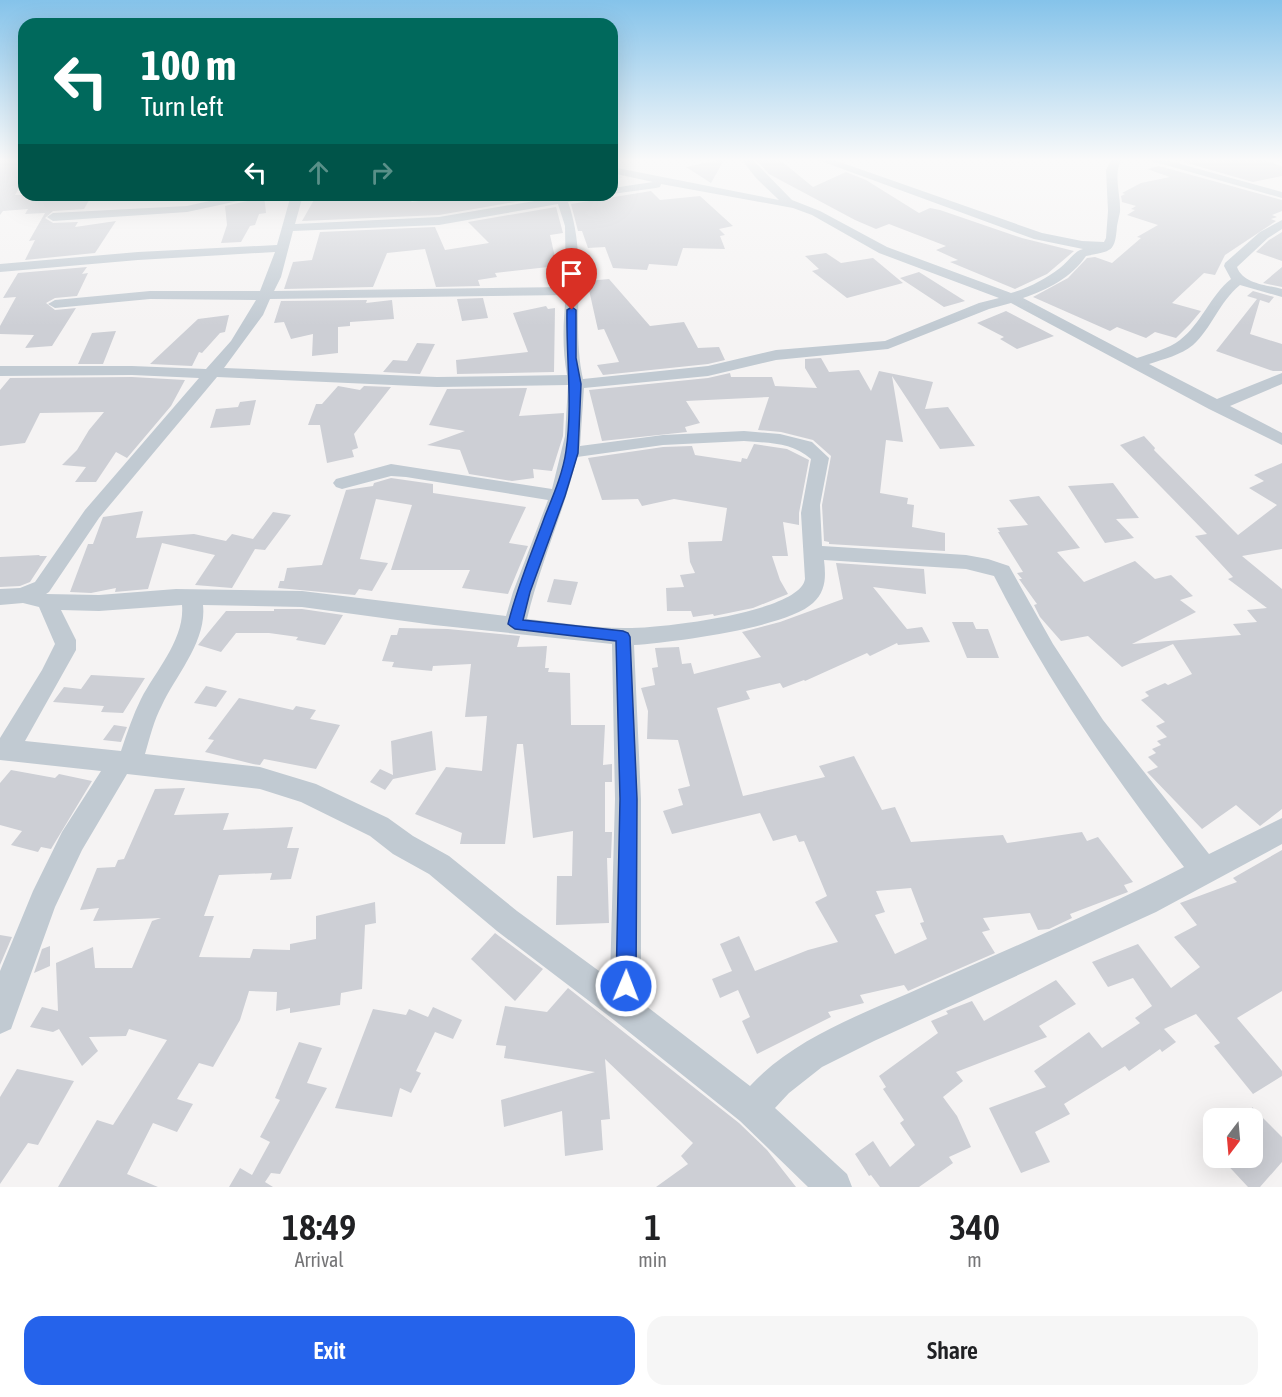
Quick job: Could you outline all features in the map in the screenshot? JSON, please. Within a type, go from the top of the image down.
[{"type":"street","points":[[53,217],[80,215]]},
{"type":"street","points":[[0,597],[23,595],[42,587],[92,514],[212,373],[250,324],[274,276],[291,215]]},
{"type":"street","points":[[288,228],[439,221],[472,215]]},
{"type":"street","points":[[515,624],[523,592],[559,496],[572,453],[576,382],[571,358],[570,323],[573,291],[571,226],[567,215]]},
{"type":"street","points":[[820,215],[883,250],[1012,297],[1282,440]]},
{"type":"street","points":[[980,215],[1061,242],[1108,245]]},
{"type":"street","points":[[0,371],[75,372],[143,369],[437,382],[576,382],[708,371],[777,354],[888,345],[984,306],[1035,289],[1076,262],[1082,253],[1106,248],[1112,238],[1113,215]]},
{"type":"street","points":[[1282,224],[1264,235],[1230,266],[1232,274],[1238,280],[1282,293]]},
{"type":"street","points":[[0,268],[138,256],[282,248]]},
{"type":"street","points":[[1136,363],[1174,350],[1188,340],[1218,296],[1238,280]]},
{"type":"street","points":[[55,304],[150,295],[573,291]]},
{"type":"street","points":[[1215,406],[1282,378]]},
{"type":"street","points":[[23,595],[47,602],[99,603],[192,598],[302,599],[623,637],[651,636],[739,622],[792,607],[807,597],[814,586],[810,522],[811,494],[820,458],[818,452],[810,447],[782,440],[711,436],[647,440],[572,453]]},
{"type":"street","points":[[342,483],[391,470],[559,496]]},
{"type":"street","points":[[813,553],[867,554],[951,561],[995,567],[1002,571],[1103,739],[1205,871]]},
{"type":"street","points":[[0,1018],[14,974],[43,901],[72,842],[125,763],[150,705],[188,634],[194,616],[192,598]]},
{"type":"street","points":[[47,602],[67,645],[65,653],[4,749],[260,778],[307,792],[380,827],[403,845],[439,865],[507,921],[625,1009],[752,1109],[834,1187]]},
{"type":"street","points":[[623,637],[628,799],[625,1009]]},
{"type":"street","points":[[752,1109],[777,1081],[811,1056],[863,1030],[1146,902],[1282,830]]},
{"type":"building","points":[[44,215],[48,215],[45,218],[53,223],[78,222],[75,227],[116,221],[95,253],[25,260],[35,240],[29,241]]},
{"type":"building","points":[[226,215],[258,215],[255,225],[250,226],[241,242],[221,243],[227,225]]},
{"type":"building","points":[[305,215],[430,215],[302,221]]},
{"type":"building","points":[[507,215],[558,215],[563,233],[550,235],[557,266],[495,273],[497,277],[478,280],[480,286],[436,287],[425,249],[387,253],[373,287],[284,289],[293,262],[312,260],[320,232],[435,227],[445,250],[489,243],[468,222]]},
{"type":"building","points":[[574,215],[721,215],[733,226],[719,229],[725,235],[720,236],[725,249],[683,248],[677,266],[649,264],[647,270],[613,268],[605,247],[588,248],[582,231],[578,231]]},
{"type":"building","points":[[846,215],[956,215],[1022,238],[1074,251],[1047,274],[1015,289],[950,262],[958,260],[936,250],[946,246],[889,224],[876,229]]},
{"type":"building","points":[[1128,215],[1277,217],[1271,219],[1276,221],[1225,255],[1215,275],[1204,273],[1172,303],[1201,311],[1176,338],[1155,332],[1146,338],[1117,327],[1110,331],[1033,297],[1068,278],[1087,258],[1095,257],[1112,263],[1141,238],[1137,237],[1158,225]]},
{"type":"building","points":[[1282,232],[1282,261],[1256,252],[1269,240]]},
{"type":"building","points":[[826,253],[841,263],[873,258],[903,283],[847,298],[812,271],[819,269],[805,256]]},
{"type":"building","points":[[87,267],[82,274],[88,273],[77,296],[55,298],[46,303],[55,310],[76,308],[52,346],[25,348],[34,335],[0,334],[0,326],[16,297],[3,298],[18,273]]},
{"type":"building","points":[[1282,267],[1282,287],[1263,283]]},
{"type":"building","points":[[919,272],[965,301],[944,307],[900,278]]},
{"type":"building","points":[[609,279],[650,326],[684,322],[698,348],[719,347],[725,360],[708,364],[603,375],[597,365],[619,362],[604,329],[598,330],[587,281]]},
{"type":"building","points":[[1253,291],[1274,297],[1269,303],[1260,300],[1250,334],[1282,344],[1282,371],[1273,371],[1216,351],[1257,299],[1247,296]]},
{"type":"building","points":[[483,298],[488,318],[462,321],[457,299]]},
{"type":"building","points":[[367,300],[366,303],[392,300],[394,319],[350,322],[350,326],[338,327],[338,353],[312,356],[313,334],[291,339],[284,322],[274,323],[281,301]]},
{"type":"building","points":[[546,306],[548,309],[555,308],[554,372],[457,374],[456,360],[528,352],[513,313]]},
{"type":"building","points":[[1006,311],[1054,336],[1017,349],[1000,339],[1004,337],[977,323]]},
{"type":"building","points":[[229,315],[225,332],[220,333],[202,353],[199,352],[192,366],[150,364],[198,319]]},
{"type":"building","points":[[116,331],[103,364],[78,364],[92,333]]},
{"type":"building","points":[[417,343],[435,344],[420,374],[383,372],[393,360],[407,361]]},
{"type":"building","points":[[821,358],[829,372],[859,370],[871,391],[879,371],[933,382],[925,409],[948,407],[975,446],[940,449],[892,376],[903,442],[886,440],[880,493],[908,498],[907,504],[914,505],[912,527],[945,533],[945,551],[829,544],[824,541],[822,505],[831,456],[813,440],[781,432],[758,430],[769,397],[686,401],[700,423],[685,427],[687,432],[602,441],[589,390],[708,378],[730,373],[731,377],[772,377],[775,386],[817,388],[805,368],[805,359]]},
{"type":"building","points":[[132,377],[185,380],[171,406],[127,458],[116,452],[96,482],[75,482],[86,467],[62,465],[77,450],[89,430],[104,412],[40,413],[25,443],[0,446],[0,390],[10,378]]},
{"type":"building","points":[[338,386],[360,390],[364,386],[391,387],[354,434],[358,448],[352,450],[354,457],[327,463],[320,425],[308,425],[316,404],[322,404]]},
{"type":"building","points":[[527,388],[519,416],[564,413],[563,436],[552,471],[533,469],[534,478],[512,481],[469,474],[460,450],[427,445],[465,431],[429,425],[447,389]]},
{"type":"building","points":[[256,400],[250,425],[210,428],[216,409],[238,407],[240,402]]},
{"type":"building","points":[[1144,436],[1155,448],[1154,450],[1238,535],[1277,505],[1249,488],[1264,481],[1254,475],[1282,463],[1282,549],[1242,556],[1282,589],[1282,809],[1260,826],[1236,805],[1202,829],[1147,772],[1158,767],[1148,757],[1156,753],[1152,749],[1161,745],[1157,741],[1167,737],[1156,726],[1165,722],[1141,700],[1149,696],[1145,692],[1192,674],[1173,644],[1122,667],[1088,636],[1061,641],[1040,617],[1034,605],[1037,604],[1019,579],[1022,579],[1017,573],[1023,572],[998,532],[1000,532],[997,528],[1028,525],[1009,500],[1039,496],[1080,548],[1057,552],[1084,582],[1135,561],[1155,579],[1171,575],[1193,596],[1180,600],[1196,612],[1132,644],[1241,635],[1233,624],[1257,622],[1247,610],[1267,608],[1228,579],[1233,577],[1195,536],[1207,534],[1120,445]]},
{"type":"building","points":[[754,444],[787,449],[809,460],[799,513],[799,525],[783,522],[788,556],[772,556],[780,580],[788,594],[753,608],[714,616],[713,614],[693,617],[691,611],[667,611],[666,588],[684,587],[680,575],[695,573],[690,562],[688,542],[722,541],[727,508],[674,499],[642,506],[638,499],[602,500],[588,458],[663,447],[692,446],[695,455],[741,462],[742,458],[747,459]]},
{"type":"building","points":[[391,478],[433,484],[433,493],[526,507],[509,543],[528,546],[508,594],[462,588],[470,570],[391,570],[412,505],[376,499],[360,559],[388,563],[372,591],[359,589],[355,595],[278,588],[280,581],[284,581],[287,568],[322,565],[346,490],[373,486],[374,483]]},
{"type":"building","points":[[1113,483],[1139,518],[1116,519],[1134,538],[1105,543],[1068,486]]},
{"type":"building","points":[[143,511],[136,538],[194,534],[226,541],[232,534],[253,539],[273,512],[291,515],[265,550],[255,549],[232,588],[195,585],[215,555],[162,543],[148,589],[115,592],[116,588],[91,593],[70,592],[88,544],[93,544],[103,517]]},
{"type":"building","points":[[47,556],[30,582],[20,586],[0,587],[0,557]]},
{"type":"building","points":[[836,563],[924,569],[926,594],[873,587],[907,629],[922,627],[930,642],[898,645],[897,643],[870,656],[867,653],[805,681],[783,688],[780,683],[746,691],[750,699],[717,708],[743,796],[825,777],[819,766],[854,756],[882,810],[895,807],[911,842],[1003,835],[1007,843],[1082,832],[1087,841],[1098,837],[1133,882],[1124,885],[1128,892],[1070,914],[1072,918],[1049,929],[1038,930],[1030,913],[983,918],[990,930],[982,932],[995,953],[908,991],[904,985],[860,995],[864,1003],[828,1012],[831,1017],[757,1054],[742,1021],[750,1017],[738,990],[720,998],[712,979],[732,971],[720,944],[739,936],[755,971],[808,950],[838,942],[815,902],[827,896],[804,841],[799,842],[796,835],[773,841],[760,813],[672,834],[663,811],[683,805],[678,789],[690,786],[678,740],[647,739],[648,711],[641,688],[655,685],[652,668],[658,667],[655,648],[679,647],[682,664],[691,663],[694,674],[761,657],[742,632],[780,622],[843,599]],"holes":[[[911,888],[924,922],[920,923],[927,939],[895,954],[875,915],[885,912],[876,891]]]},
{"type":"building","points":[[554,579],[578,582],[571,605],[547,602]]},
{"type":"building","points":[[274,609],[302,609],[343,615],[325,645],[296,640],[298,637],[269,633],[236,633],[221,652],[198,645],[226,611],[274,611]]},
{"type":"building","points":[[952,622],[973,622],[976,629],[988,629],[999,658],[967,658]]},
{"type":"building","points":[[399,628],[448,629],[520,636],[517,647],[547,646],[545,668],[549,668],[548,672],[570,673],[571,725],[605,725],[603,765],[612,764],[612,782],[605,782],[605,832],[612,832],[611,858],[607,858],[609,923],[556,925],[557,876],[572,876],[573,831],[533,838],[523,744],[517,744],[505,844],[460,844],[462,833],[415,814],[446,767],[482,771],[487,716],[465,717],[471,664],[433,666],[432,671],[392,667],[394,662],[382,661],[391,635],[397,635]]},
{"type":"building","points":[[91,675],[145,678],[123,713],[101,712],[104,706],[53,702],[64,687],[81,689]]},
{"type":"building","points":[[206,686],[227,691],[216,707],[194,703]]},
{"type":"building","points":[[239,698],[293,710],[296,706],[316,710],[310,719],[340,725],[316,769],[264,759],[260,765],[253,764],[205,752],[214,740],[208,739]]},
{"type":"building","points":[[114,725],[127,727],[121,742],[103,740]]},
{"type":"building","points":[[432,731],[436,770],[393,779],[385,790],[370,782],[380,769],[393,775],[391,741]]},
{"type":"building","points":[[11,770],[55,778],[59,774],[92,781],[51,849],[41,847],[38,852],[11,845],[22,831],[0,825],[0,783]]},
{"type":"building","points":[[185,788],[174,815],[229,813],[223,830],[293,827],[287,848],[299,848],[291,879],[270,880],[272,873],[219,875],[204,916],[214,916],[199,957],[250,958],[253,949],[290,950],[290,944],[316,939],[316,916],[375,902],[376,923],[365,925],[362,989],[341,993],[340,1005],[290,1013],[290,1008],[276,1011],[277,992],[249,991],[240,1020],[213,1067],[199,1063],[177,1099],[193,1104],[177,1132],[153,1123],[127,1174],[158,1187],[58,1187],[97,1120],[113,1125],[167,1040],[129,1029],[126,1036],[89,1037],[98,1051],[82,1066],[59,1029],[53,1032],[30,1027],[42,1007],[58,1011],[56,963],[93,947],[95,968],[132,968],[152,921],[161,918],[93,921],[99,908],[80,910],[97,868],[115,867],[118,860],[124,859],[155,789]]},
{"type":"building","points":[[1282,850],[1282,991],[1237,1018],[1282,1071],[1282,1076],[1253,1094],[1214,1046],[1220,1043],[1196,1014],[1164,1029],[1176,1042],[1162,1052],[1160,1049],[1129,1071],[1125,1066],[1064,1104],[1070,1114],[1035,1132],[1050,1162],[1021,1173],[989,1108],[1046,1087],[1034,1071],[1089,1032],[1102,1048],[1140,1023],[1135,1018],[1152,1006],[1133,978],[1108,987],[1092,962],[1138,944],[1171,988],[1200,967],[1174,937],[1197,925],[1180,903],[1237,882],[1233,878]]},
{"type":"building","points":[[495,933],[543,969],[515,1001],[471,959]]},
{"type":"building","points":[[0,935],[12,937],[0,965]]},
{"type":"building","points":[[50,946],[50,966],[34,973],[42,949]]},
{"type":"building","points":[[1056,980],[1076,1004],[1039,1026],[1047,1037],[956,1072],[963,1081],[943,1097],[957,1116],[971,1147],[949,1157],[953,1163],[919,1187],[880,1187],[871,1175],[869,1176],[855,1154],[873,1141],[890,1167],[915,1145],[900,1123],[904,1120],[883,1089],[886,1087],[879,1076],[938,1033],[931,1021],[948,1014],[946,1011],[972,1001],[984,1021]]},
{"type":"building","points":[[568,988],[739,1123],[767,1150],[796,1187],[656,1187],[688,1164],[681,1156],[693,1143],[605,1059],[610,1119],[601,1120],[603,1150],[565,1156],[562,1111],[504,1127],[501,1100],[595,1072],[504,1058],[506,1046],[496,1045],[505,1006],[547,1012]]},
{"type":"building","points":[[433,1007],[462,1020],[453,1039],[435,1032],[416,1071],[421,1073],[411,1093],[400,1088],[392,1117],[335,1108],[373,1009],[406,1015],[409,1009],[428,1017]]},
{"type":"building","points":[[299,1042],[322,1048],[307,1083],[327,1088],[280,1174],[271,1173],[265,1182],[273,1187],[229,1187],[240,1168],[252,1175],[270,1142],[260,1137],[280,1100],[275,1098]]},
{"type":"building","points":[[17,1069],[74,1081],[38,1145],[28,1143],[0,1184],[0,1097]]},
{"type":"building","points":[[1263,1118],[1282,1137],[1282,1162],[1260,1187],[1248,1187],[1230,1168],[1263,1168]]},
{"type":"route","points":[[572,310],[571,358],[576,384],[576,409],[572,453],[559,496],[523,592],[515,624],[565,632],[623,637],[628,799],[626,986]]}]
